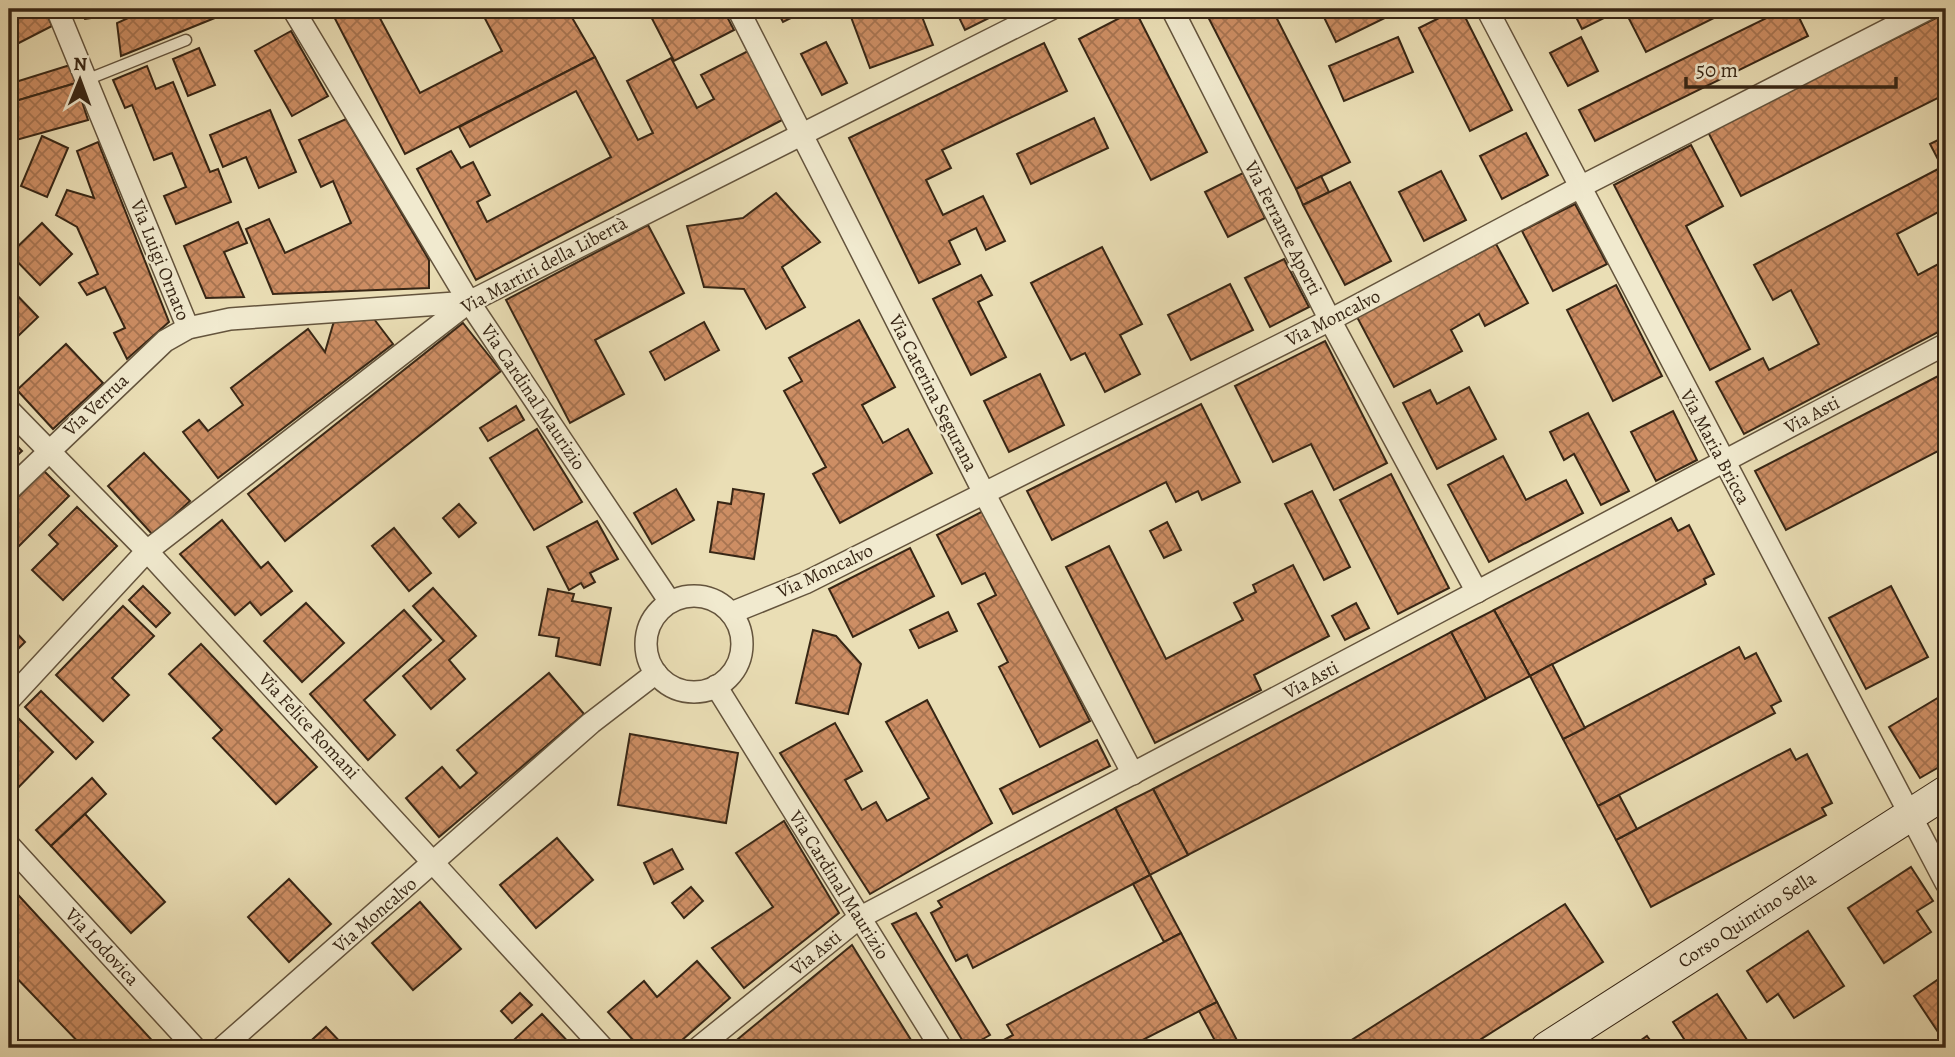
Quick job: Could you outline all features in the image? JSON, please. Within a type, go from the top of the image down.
[{"type":"street","name":"Via Luigi Ornato","points":[[57,9],[188,328],[230,319],[469,302]]},
{"type":"street","name":"Via Cardinal Maurizio","points":[[293,9],[469,302],[670,602]]},
{"type":"street","name":"Via Caterina Segurana","points":[[738,9],[984,493],[1133,774]]},
{"type":"street","name":"Via Martiri della Libertà","points":[[9,700],[147,551],[469,302],[801,132],[1051,9]]},
{"type":"street","name":"Via Ferrante Aporti","points":[[1172,9],[1330,320],[1477,592]]},
{"type":"street","name":"Via Maria Bricca","points":[[1487,9],[1946,883]]},
{"type":"street","name":"Via Moncalvo","points":[[731,613],[805,583],[1330,320],[1580,187],[1928,9]]},
{"type":"street","name":"Via Verrua","points":[[9,490],[165,341],[188,328]]},
{"type":"street","name":"Via Asti","points":[[698,1048],[859,918],[1946,344]]},
{"type":"street","name":"Via Felice Romani","points":[[9,410],[147,551],[603,1048]]},
{"type":"street","points":[[688,596],[703,597],[718,603],[731,613],[739,627],[742,643],[739,659],[732,673],[716,686],[688,691],[673,687],[656,673],[646,651],[646,636],[651,621],[670,602],[688,596]]},
{"type":"street","name":"Via Moncalvo","points":[[222,1048],[591,723],[656,673]]},
{"type":"street","name":"Via Cardinal Maurizio","points":[[716,686],[941,1048]]},
{"type":"street","name":"Corso Quintino Sella","points":[[1547,1048],[1946,792]]},
{"type":"street","name":"Via Lodovica","points":[[9,845],[195,1048]]},
{"type":"lane","points":[[86,80],[187,40]]},
{"type":"building","points":[[9,9],[45,9],[52,26],[9,48]]},
{"type":"building","points":[[81,9],[110,9],[113,15],[85,19]]},
{"type":"building","points":[[148,9],[237,9],[121,56],[117,23]]},
{"type":"building","points":[[330,9],[375,9],[420,93],[502,51],[480,9],[567,9],[595,57],[405,154]]},
{"type":"building","points":[[647,9],[723,9],[734,30],[674,61]]},
{"type":"building","points":[[776,9],[809,9],[783,22]]},
{"type":"building","points":[[848,9],[919,9],[933,45],[870,68]]},
{"type":"building","points":[[955,9],[1007,9],[965,30]]},
{"type":"building","points":[[1204,9],[1272,9],[1350,162],[1296,189]]},
{"type":"building","points":[[1320,9],[1403,9],[1336,42]]},
{"type":"building","points":[[1461,9],[1512,110],[1470,131],[1419,28]]},
{"type":"building","points":[[1572,9],[1605,9],[1608,16],[1582,29]]},
{"type":"building","points":[[1624,9],[1729,9],[1730,10],[1646,52]]},
{"type":"building","points":[[1785,9],[1795,9],[1808,36],[1595,141],[1579,110]]},
{"type":"building","points":[[1135,10],[1207,152],[1151,180],[1079,39]]},
{"type":"building","points":[[1946,13],[1946,94],[1741,196],[1708,132]]},
{"type":"building","points":[[291,31],[328,96],[292,116],[255,51]]},
{"type":"building","points":[[1398,37],[1413,72],[1344,101],[1329,66]]},
{"type":"building","points":[[1581,37],[1598,71],[1568,86],[1550,53]]},
{"type":"building","points":[[826,42],[847,83],[822,95],[801,54]]},
{"type":"building","points":[[1044,43],[1067,91],[942,150],[951,168],[926,180],[943,215],[983,196],[1005,241],[986,250],[976,228],[949,241],[960,264],[919,283],[849,138]]},
{"type":"building","points":[[199,48],[215,85],[188,96],[173,59]]},
{"type":"building","points":[[748,51],[784,119],[476,280],[417,169],[451,151],[461,168],[473,162],[490,195],[477,202],[487,222],[611,157],[576,91],[470,147],[459,127],[595,57],[638,140],[653,133],[627,81],[671,58],[697,108],[714,99],[701,75]]},
{"type":"building","points":[[70,65],[76,83],[9,103],[9,84]]},
{"type":"building","points":[[147,66],[156,89],[173,82],[210,172],[218,169],[231,202],[176,224],[164,196],[186,187],[172,153],[154,160],[132,105],[125,108],[113,80]]},
{"type":"building","points":[[76,83],[88,120],[9,142],[9,103]]},
{"type":"building","points":[[270,110],[296,172],[259,188],[246,157],[223,167],[210,135]]},
{"type":"building","points":[[1094,118],[1108,148],[1031,184],[1017,154]]},
{"type":"building","points":[[346,119],[429,260],[429,288],[273,294],[246,229],[269,219],[285,253],[351,223],[333,181],[321,187],[299,140]]},
{"type":"building","points":[[1526,133],[1548,175],[1502,199],[1480,156]]},
{"type":"building","points":[[42,136],[68,148],[47,197],[21,186]]},
{"type":"building","points":[[1946,136],[1946,208],[1897,234],[1918,275],[1946,260],[1946,328],[1744,434],[1716,382],[1763,358],[1769,370],[1819,344],[1791,290],[1773,300],[1754,265],[1942,167],[1930,144]]},
{"type":"building","points":[[98,142],[169,322],[127,359],[114,333],[125,328],[105,287],[87,295],[79,283],[98,274],[77,227],[56,215],[67,190],[94,198],[77,151]]},
{"type":"building","points":[[1691,145],[1723,206],[1686,226],[1750,349],[1710,370],[1614,185]]},
{"type":"building","points":[[1441,171],[1466,220],[1424,241],[1399,192]]},
{"type":"building","points":[[1243,173],[1265,218],[1228,237],[1205,192]]},
{"type":"building","points":[[1321,176],[1329,192],[1303,205],[1296,189]]},
{"type":"building","points":[[1350,182],[1391,261],[1345,285],[1303,205]]},
{"type":"building","points":[[776,193],[820,242],[782,267],[805,307],[766,329],[744,289],[704,287],[687,226],[743,218]]},
{"type":"building","points":[[1575,204],[1607,264],[1553,291],[1522,231]]},
{"type":"building","points":[[238,222],[247,243],[224,252],[244,297],[206,298],[184,246]]},
{"type":"building","points":[[42,223],[72,254],[40,285],[10,254]]},
{"type":"building","points":[[648,225],[684,293],[595,340],[624,394],[570,423],[506,300]]},
{"type":"building","points":[[1496,244],[1528,303],[1485,326],[1479,314],[1451,330],[1462,351],[1394,387],[1357,317]]},
{"type":"building","points":[[1102,247],[1142,324],[1120,335],[1140,374],[1105,392],[1085,353],[1071,360],[1031,283]]},
{"type":"building","points":[[1284,259],[1309,307],[1270,327],[1245,278]]},
{"type":"building","points":[[981,275],[992,295],[978,302],[1006,357],[971,375],[933,299]]},
{"type":"building","points":[[1230,284],[1253,330],[1191,360],[1168,315]]},
{"type":"building","points":[[1616,285],[1662,376],[1613,401],[1567,310]]},
{"type":"building","points":[[9,287],[38,317],[16,338],[9,330]]},
{"type":"building","points":[[374,319],[393,344],[218,478],[183,432],[199,420],[208,431],[243,405],[231,388],[308,329],[325,352],[334,321]]},
{"type":"building","points":[[859,320],[895,387],[862,405],[883,443],[908,429],[932,473],[840,523],[813,474],[826,467],[784,391],[802,381],[789,358]]},
{"type":"building","points":[[704,322],[719,350],[665,380],[650,352]]},
{"type":"building","points":[[463,323],[501,371],[285,541],[248,494]]},
{"type":"building","points":[[1325,341],[1387,463],[1334,490],[1311,444],[1273,462],[1235,386]]},
{"type":"building","points":[[66,344],[103,383],[53,429],[17,390]]},
{"type":"building","points":[[1946,372],[1946,447],[1786,530],[1755,471]]},
{"type":"building","points":[[1040,374],[1064,425],[1009,452],[984,401]]},
{"type":"building","points":[[1469,387],[1496,439],[1437,469],[1403,403],[1430,390],[1437,404]]},
{"type":"building","points":[[1201,404],[1240,482],[1202,500],[1198,491],[1176,502],[1166,482],[1052,540],[1027,491]]},
{"type":"building","points":[[516,406],[524,420],[488,441],[480,428]]},
{"type":"building","points":[[1673,411],[1697,460],[1656,481],[1631,432]]},
{"type":"building","points":[[1588,413],[1629,491],[1601,505],[1574,454],[1564,460],[1550,432]]},
{"type":"building","points":[[537,429],[582,502],[534,530],[490,458]]},
{"type":"building","points":[[9,438],[22,451],[9,463]]},
{"type":"building","points":[[144,453],[190,501],[153,535],[108,486]]},
{"type":"building","points":[[1503,456],[1526,500],[1566,480],[1583,513],[1489,562],[1448,485]]},
{"type":"building","points":[[44,471],[69,496],[9,556],[9,506]]},
{"type":"building","points":[[1391,474],[1449,588],[1398,614],[1340,500]]},
{"type":"building","points":[[676,489],[694,520],[652,544],[634,513]]},
{"type":"building","points":[[733,489],[764,494],[754,559],[710,552],[718,502],[731,504]]},
{"type":"building","points":[[1312,491],[1350,567],[1324,580],[1285,504]]},
{"type":"building","points":[[459,504],[476,523],[459,537],[443,518]]},
{"type":"building","points":[[77,507],[117,546],[63,600],[32,570],[58,544],[49,535]]},
{"type":"building","points":[[983,511],[1090,721],[1040,747],[999,667],[1008,662],[978,604],[996,595],[985,573],[962,584],[937,535]]},
{"type":"building","points":[[1671,518],[1678,531],[1689,525],[1714,574],[1704,579],[1706,584],[1530,676],[1494,610]]},
{"type":"building","points":[[222,520],[261,568],[268,562],[292,591],[261,615],[250,602],[235,615],[180,554]]},
{"type":"building","points":[[597,521],[618,559],[590,573],[595,582],[584,588],[581,583],[569,590],[547,547]]},
{"type":"building","points":[[1167,522],[1181,550],[1164,558],[1150,531]]},
{"type":"building","points":[[394,528],[431,573],[409,591],[372,546]]},
{"type":"building","points":[[1109,546],[1166,659],[1243,620],[1234,603],[1256,592],[1253,585],[1293,565],[1329,636],[1254,675],[1261,690],[1155,743],[1066,567]]},
{"type":"building","points":[[910,548],[934,596],[853,637],[829,589]]},
{"type":"building","points":[[143,586],[170,613],[156,627],[129,600]]},
{"type":"building","points":[[1891,586],[1928,657],[1866,689],[1829,618]]},
{"type":"building","points":[[433,588],[476,636],[449,660],[465,679],[431,709],[403,676],[444,641],[413,606]]},
{"type":"building","points":[[548,589],[574,594],[572,601],[611,608],[600,665],[556,656],[559,638],[539,635]]},
{"type":"building","points":[[306,603],[344,643],[302,682],[264,641]]},
{"type":"building","points":[[1356,603],[1369,628],[1345,640],[1332,616]]},
{"type":"building","points":[[123,606],[154,636],[112,678],[129,695],[103,721],[56,675]]},
{"type":"building","points":[[404,610],[431,640],[364,700],[395,735],[368,760],[310,694]]},
{"type":"building","points":[[1494,610],[1530,676],[1486,699],[1451,632]]},
{"type":"building","points":[[948,612],[957,631],[919,648],[910,630]]},
{"type":"building","points":[[9,625],[25,642],[9,658]]},
{"type":"building","points":[[813,630],[836,636],[861,664],[848,714],[796,703]]},
{"type":"building","points":[[1451,632],[1486,699],[1188,855],[1153,789]]},
{"type":"building","points":[[201,644],[317,767],[276,804],[213,738],[222,730],[169,674]]},
{"type":"building","points":[[1739,647],[1745,659],[1756,653],[1781,701],[1771,706],[1775,713],[1598,806],[1563,739]]},
{"type":"building","points":[[1552,664],[1585,728],[1563,739],[1530,676]]},
{"type":"building","points":[[549,673],[584,714],[439,837],[406,798],[442,767],[460,788],[477,773],[457,750]]},
{"type":"building","points":[[41,691],[93,742],[76,759],[25,707]]},
{"type":"building","points":[[1946,693],[1946,763],[1920,778],[1889,727]]},
{"type":"building","points":[[927,700],[992,823],[870,894],[780,753],[835,723],[862,771],[845,780],[862,810],[876,802],[887,821],[929,798],[886,722]]},
{"type":"building","points":[[17,717],[53,752],[9,797],[9,726]]},
{"type":"building","points":[[630,734],[738,753],[726,823],[618,805]]},
{"type":"building","points":[[1097,740],[1110,766],[1013,814],[1000,789]]},
{"type":"building","points":[[1790,749],[1796,760],[1807,754],[1832,803],[1822,808],[1826,815],[1651,907],[1616,840]]},
{"type":"building","points":[[92,778],[106,794],[51,846],[36,830]]},
{"type":"building","points":[[1153,789],[1188,855],[1150,875],[1115,808]]},
{"type":"building","points":[[1619,795],[1637,829],[1616,840],[1598,806]]},
{"type":"building","points":[[1115,808],[1150,875],[973,968],[967,955],[956,961],[931,913],[942,907],[938,901]]},
{"type":"building","points":[[85,814],[165,902],[131,933],[51,846]]},
{"type":"building","points":[[784,821],[839,913],[744,988],[712,948],[773,907],[736,853]]},
{"type":"building","points":[[557,838],[593,880],[536,928],[500,885]]},
{"type":"building","points":[[672,849],[683,869],[654,884],[644,863]]},
{"type":"building","points":[[1911,867],[1933,901],[1917,911],[1931,932],[1884,963],[1848,908]]},
{"type":"building","points":[[1150,875],[1181,933],[1164,942],[1133,884]]},
{"type":"building","points":[[289,879],[331,924],[289,962],[248,917]]},
{"type":"building","points":[[9,885],[159,1048],[84,1048],[9,970]]},
{"type":"building","points":[[691,887],[703,901],[684,918],[672,903]]},
{"type":"building","points":[[420,902],[461,949],[413,990],[372,943]]},
{"type":"building","points":[[1565,904],[1603,962],[1467,1048],[1339,1048]]},
{"type":"building","points":[[916,913],[990,1035],[967,1048],[892,924]]},
{"type":"building","points":[[1808,931],[1844,986],[1794,1018],[1778,994],[1767,1002],[1747,971]]},
{"type":"building","points":[[1181,933],[1217,1002],[1127,1048],[1005,1048],[1002,1041],[1013,1035],[1007,1025]]},
{"type":"building","points":[[852,945],[916,1048],[727,1048]]},
{"type":"building","points":[[697,961],[730,998],[673,1048],[640,1048],[608,1012],[644,981],[657,997]]},
{"type":"building","points":[[1946,974],[1946,1044],[1914,996]]},
{"type":"building","points":[[520,993],[532,1005],[512,1023],[501,1011]]},
{"type":"building","points":[[1717,994],[1751,1046],[1748,1048],[1690,1048],[1673,1022]]},
{"type":"building","points":[[1217,1002],[1241,1048],[1219,1048],[1199,1011]]},
{"type":"building","points":[[542,1014],[574,1048],[505,1048]]},
{"type":"building","points":[[326,1027],[346,1048],[303,1048]]},
{"type":"building","points":[[1647,1036],[1656,1048],[1630,1048]]}]
